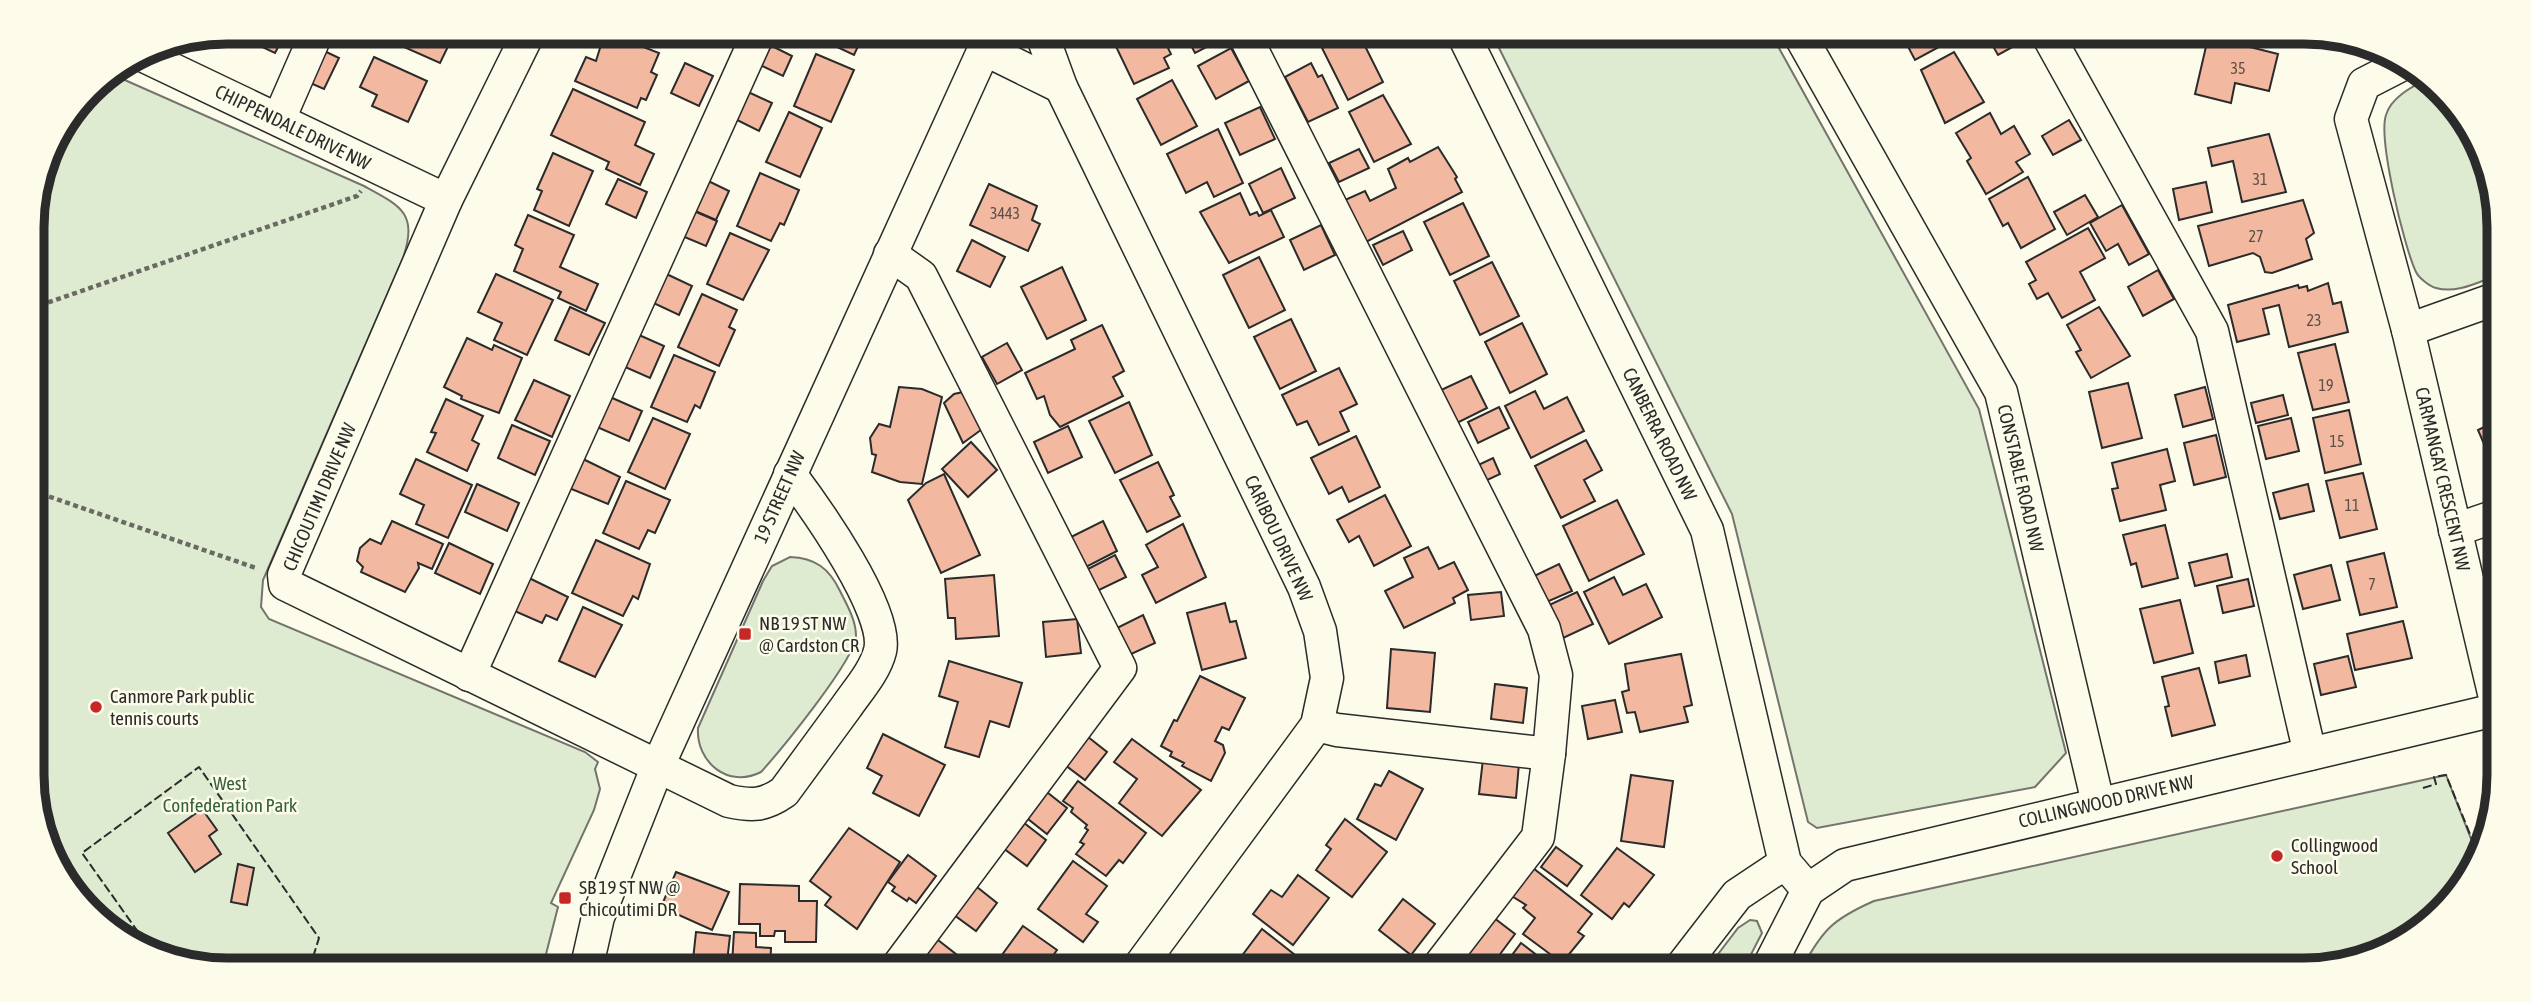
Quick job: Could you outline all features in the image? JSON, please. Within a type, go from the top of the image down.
[{"type":"street","points":[[279,119],[312,44]]},
{"type":"street","name":"CHICOUTIMI DRIVE NW","points":[[523,44],[446,200],[284,575],[285,584],[729,801],[753,806],[768,803],[784,792],[869,676],[881,651],[875,611],[822,517],[790,474]]},
{"type":"street","points":[[469,675],[754,44]]},
{"type":"street","name":"19 STREET NW","points":[[589,958],[598,917],[657,768],[986,44]]},
{"type":"street","points":[[994,44],[1061,87]]},
{"type":"street","name":"CARIBOU DRIVE NW","points":[[1045,44],[1061,87],[1304,587],[1320,631],[1327,678],[1317,725],[1147,958]]},
{"type":"street","points":[[1248,44],[1544,629],[1556,675],[1538,837],[1445,958]]},
{"type":"street","name":"CANBERRA ROAD NW","points":[[1468,44],[1707,530],[1785,863],[1808,890]]},
{"type":"street","name":"CONSTABLE ROAD NW","points":[[1805,44],[2001,392],[2098,803]]},
{"type":"street","points":[[2053,44],[2212,331],[2310,754]]},
{"type":"street","name":"CHIPPENDALE DRIVE NW","points":[[152,60],[446,200]]},
{"type":"street","name":"CARMANGAY CRESCENT NW","points":[[2395,68],[2364,85],[2351,119],[2408,330],[2487,660]]},
{"type":"street","points":[[890,254],[921,276],[1120,668],[904,958]]},
{"type":"street","points":[[2408,330],[2487,302]]},
{"type":"street","points":[[2455,530],[2487,519]]},
{"type":"street","name":"COLLINGWOOD DRIVE NW","points":[[1773,958],[1808,890],[1845,865],[2487,712]]},
{"type":"street","points":[[1317,725],[1337,730],[1549,754]]},
{"type":"street","points":[[1688,958],[1737,895],[1785,863]]},
{"type":"path","points":[[44,304],[357,196],[378,168]]},
{"type":"path","points":[[44,495],[284,575]]},
{"type":"green space","points":[[1497,44],[1777,44],[1979,409],[2066,753],[2035,787],[1817,828],[1808,822],[1732,514]]},
{"type":"green space","name":"West Confederation Park","points":[[121,78],[364,186],[388,199],[403,213],[408,231],[403,258],[263,580],[261,607],[269,619],[585,752],[598,762],[595,769],[600,789],[594,810],[551,903],[558,907],[545,958],[215,958],[168,949],[125,927],[89,896],[63,856],[47,811],[44,775],[44,215],[50,179],[68,135],[97,97]]},
{"type":"green space","points":[[2418,84],[2442,106],[2463,135],[2481,179],[2486,203],[2487,279],[2475,284],[2452,289],[2433,287],[2416,272],[2411,259],[2399,218],[2384,128],[2388,109],[2407,90]]},
{"type":"green space","points":[[790,557],[814,562],[826,570],[836,583],[851,613],[856,636],[831,684],[761,772],[749,776],[726,775],[716,769],[702,752],[698,728],[763,581],[772,566]]},
{"type":"green space","name":"Collingwood School","points":[[2446,775],[2473,844],[2456,877],[2442,896],[2416,920],[2363,949],[2316,958],[1808,958],[1815,945],[1838,920],[1874,901]]},
{"type":"green space","points":[[1750,920],[1757,921],[1762,933],[1749,958],[1715,958],[1738,928]]},
{"type":"building","points":[[256,44],[280,44],[275,53]]},
{"type":"building","points":[[397,44],[449,44],[440,63]]},
{"type":"building","points":[[601,44],[636,44],[659,53],[651,72],[657,75],[646,100],[641,98],[637,108],[575,81],[586,57],[596,61]]},
{"type":"building","points":[[766,44],[792,56],[783,76],[756,63]]},
{"type":"building","points":[[831,44],[859,44],[854,55]]},
{"type":"building","points":[[1115,44],[1166,44],[1171,54],[1164,58],[1169,68],[1134,84]]},
{"type":"building","points":[[1190,44],[1212,44],[1195,53]]},
{"type":"building","points":[[1331,44],[1364,44],[1383,82],[1348,100],[1322,48]]},
{"type":"building","points":[[1907,44],[1944,44],[1915,60]]},
{"type":"building","points":[[1992,44],[2018,44],[1998,55]]},
{"type":"building","points":[[2207,44],[2251,44],[2250,47],[2278,54],[2269,91],[2235,83],[2231,103],[2195,94]]},
{"type":"building","points":[[316,47],[339,58],[324,89],[301,79]]},
{"type":"building","points":[[1231,48],[1249,81],[1216,99],[1198,66]]},
{"type":"building","points":[[1954,52],[1984,102],[1945,123],[1921,70]]},
{"type":"building","points":[[816,54],[854,70],[831,122],[794,106]]},
{"type":"building","points":[[374,57],[427,81],[408,122],[372,106],[377,95],[360,87]]},
{"type":"building","points":[[685,63],[713,76],[699,106],[671,93]]},
{"type":"building","points":[[1311,63],[1318,77],[1322,75],[1338,108],[1308,122],[1285,77]]},
{"type":"building","points":[[1172,80],[1197,126],[1161,145],[1137,99]]},
{"type":"building","points":[[573,89],[645,122],[635,145],[654,154],[640,185],[606,169],[609,162],[551,135]]},
{"type":"building","points":[[746,91],[772,103],[759,131],[733,118]]},
{"type":"building","points":[[1383,95],[1411,144],[1374,162],[1349,112]]},
{"type":"building","points":[[1260,107],[1275,139],[1240,155],[1225,123]]},
{"type":"building","points":[[789,112],[822,128],[800,177],[766,162]]},
{"type":"building","points":[[1990,113],[2001,134],[2014,126],[2030,154],[2016,162],[2023,172],[1986,194],[1967,161],[1971,158],[1956,133]]},
{"type":"building","points":[[2069,120],[2081,140],[2053,155],[2042,136]]},
{"type":"building","points":[[1218,129],[1243,183],[1214,197],[1207,182],[1186,193],[1167,154]]},
{"type":"building","points":[[2269,134],[2286,192],[2242,202],[2233,161],[2212,166],[2208,148]]},
{"type":"building","points":[[1438,147],[1457,177],[1455,179],[1462,192],[1366,242],[1345,200],[1365,191],[1370,201],[1396,188],[1388,169],[1408,158],[1410,162]]},
{"type":"building","points":[[1359,149],[1369,168],[1339,182],[1329,163]]},
{"type":"building","points":[[553,153],[593,171],[569,226],[534,210],[542,191],[537,189]]},
{"type":"building","points":[[1281,168],[1295,198],[1263,213],[1249,184]]},
{"type":"building","points":[[760,173],[799,190],[784,225],[780,223],[771,241],[737,226]]},
{"type":"building","points":[[700,177],[729,191],[716,220],[686,207]]},
{"type":"building","points":[[2028,177],[2055,229],[2021,248],[2008,223],[2003,226],[1989,199]]},
{"type":"building","points":[[618,179],[647,192],[636,218],[606,204]]},
{"type":"building","points":[[2206,182],[2212,212],[2179,220],[2173,189]]},
{"type":"building","points":[[989,184],[1037,206],[1032,220],[1040,224],[1028,251],[970,225]]},
{"type":"building","points":[[1240,193],[1250,215],[1257,212],[1259,216],[1271,210],[1284,237],[1229,263],[1200,212]]},
{"type":"building","points":[[2085,195],[2098,217],[2067,235],[2054,212]]},
{"type":"building","points":[[2303,200],[2314,233],[2306,239],[2312,259],[2272,273],[2265,272],[2260,257],[2253,253],[2209,266],[2198,226]]},
{"type":"building","points":[[1463,203],[1489,256],[1450,275],[1424,222]]},
{"type":"building","points":[[2122,205],[2149,254],[2129,265],[2118,244],[2106,251],[2090,223]]},
{"type":"building","points":[[687,208],[717,221],[706,246],[675,233]]},
{"type":"building","points":[[528,215],[574,235],[560,267],[598,284],[586,311],[558,298],[561,292],[514,271],[523,249],[515,245]]},
{"type":"building","points":[[1321,225],[1335,255],[1304,270],[1290,240]]},
{"type":"building","points":[[2088,228],[2105,258],[2080,272],[2095,300],[2062,318],[2048,293],[2037,299],[2029,284],[2036,280],[2026,262]]},
{"type":"building","points":[[1403,231],[1412,250],[1383,265],[1373,245]]},
{"type":"building","points":[[730,233],[769,250],[743,300],[707,284]]},
{"type":"building","points":[[972,240],[1005,257],[990,287],[957,271]]},
{"type":"building","points":[[1259,257],[1285,310],[1249,328],[1223,275]]},
{"type":"building","points":[[1492,262],[1519,316],[1480,335],[1454,281]]},
{"type":"building","points":[[1062,267],[1086,320],[1047,339],[1021,287]]},
{"type":"building","points":[[658,270],[692,286],[679,315],[645,299]]},
{"type":"building","points":[[2158,270],[2174,299],[2143,316],[2128,287]]},
{"type":"building","points":[[496,274],[553,300],[527,355],[494,340],[502,323],[478,312]]},
{"type":"building","points":[[2328,283],[2333,304],[2341,302],[2348,332],[2289,347],[2279,305],[2263,309],[2269,334],[2237,342],[2228,305],[2298,285],[2299,288],[2307,286],[2308,291]]},
{"type":"building","points":[[702,294],[737,310],[729,327],[735,330],[719,366],[678,347]]},
{"type":"building","points":[[570,307],[605,323],[589,355],[555,340]]},
{"type":"building","points":[[2099,307],[2130,356],[2091,378],[2076,352],[2081,350],[2067,325]]},
{"type":"building","points":[[1291,319],[1316,371],[1280,389],[1254,337]]},
{"type":"building","points":[[1522,323],[1547,374],[1510,393],[1485,342]]},
{"type":"building","points":[[1102,325],[1124,371],[1113,377],[1123,396],[1060,427],[1050,415],[1044,396],[1037,399],[1025,373],[1075,349],[1071,340]]},
{"type":"building","points":[[630,331],[664,346],[650,378],[616,363]]},
{"type":"building","points":[[467,338],[492,350],[494,345],[522,358],[499,413],[461,399],[462,396],[444,387]]},
{"type":"building","points":[[1007,343],[1022,370],[997,384],[982,357]]},
{"type":"building","points":[[2335,344],[2349,402],[2313,410],[2298,353]]},
{"type":"building","points":[[674,355],[715,372],[700,408],[695,405],[687,422],[651,407]]},
{"type":"building","points":[[1339,368],[1357,404],[1340,412],[1349,431],[1319,445],[1307,421],[1297,425],[1282,395]]},
{"type":"building","points":[[1471,376],[1487,408],[1455,424],[1439,391]]},
{"type":"building","points":[[534,380],[570,396],[552,437],[515,420]]},
{"type":"building","points":[[2128,383],[2142,438],[2102,448],[2089,392]]},
{"type":"building","points":[[899,387],[922,389],[942,397],[922,484],[900,482],[872,472],[876,455],[872,454],[870,438],[879,424],[890,427]]},
{"type":"building","points":[[2205,387],[2213,419],[2183,427],[2175,395]]},
{"type":"building","points":[[968,391],[985,427],[963,443],[944,403],[954,394]]},
{"type":"building","points":[[1535,391],[1544,409],[1567,397],[1584,431],[1531,458],[1505,406]]},
{"type":"building","points":[[2283,395],[2288,415],[2256,423],[2251,403]]},
{"type":"building","points":[[610,397],[642,411],[629,441],[597,427]]},
{"type":"building","points":[[446,399],[483,416],[472,440],[479,444],[467,471],[427,452],[436,433],[431,432]]},
{"type":"building","points":[[1129,402],[1152,455],[1115,473],[1089,421]]},
{"type":"building","points":[[1499,407],[1509,428],[1478,443],[1468,422]]},
{"type":"building","points":[[2349,410],[2361,464],[2325,473],[2313,418]]},
{"type":"building","points":[[653,418],[690,434],[665,489],[628,472]]},
{"type":"building","points":[[2291,418],[2299,451],[2266,459],[2258,426]]},
{"type":"building","points":[[512,425],[550,441],[535,475],[498,458]]},
{"type":"building","points":[[1068,426],[1082,457],[1048,473],[1034,442]]},
{"type":"building","points":[[2487,426],[2487,443],[2484,444],[2478,430]]},
{"type":"building","points":[[2216,435],[2226,477],[2194,485],[2184,443]]},
{"type":"building","points":[[1356,436],[1380,487],[1349,502],[1342,487],[1329,494],[1311,458]]},
{"type":"building","points":[[1586,440],[1602,470],[1584,480],[1595,501],[1561,518],[1535,466]]},
{"type":"building","points":[[971,442],[997,470],[968,497],[942,469]]},
{"type":"building","points":[[2167,449],[2175,481],[2160,485],[2166,510],[2120,521],[2112,489],[2118,488],[2112,463]]},
{"type":"building","points":[[1493,458],[1500,474],[1481,483],[1474,467]]},
{"type":"building","points":[[416,459],[472,485],[448,538],[416,524],[424,505],[400,494]]},
{"type":"building","points":[[583,459],[620,477],[608,504],[569,488]]},
{"type":"building","points":[[1158,462],[1174,495],[1170,497],[1180,516],[1147,532],[1120,480]]},
{"type":"building","points":[[2363,473],[2377,529],[2340,538],[2326,481]]},
{"type":"building","points":[[944,474],[980,555],[941,573],[908,500],[926,483]]},
{"type":"building","points":[[626,481],[670,500],[655,533],[648,530],[639,549],[603,533]]},
{"type":"building","points":[[477,484],[519,503],[507,531],[465,512]]},
{"type":"building","points":[[2308,484],[2314,511],[2280,519],[2273,493]]},
{"type":"building","points":[[1385,495],[1411,546],[1374,566],[1359,536],[1349,542],[1337,520]]},
{"type":"building","points":[[1617,500],[1644,554],[1589,581],[1563,526]]},
{"type":"building","points":[[392,521],[443,544],[432,569],[418,563],[419,568],[405,592],[361,572],[363,567],[357,561],[360,548],[370,539],[381,544]]},
{"type":"building","points":[[1103,521],[1117,551],[1086,567],[1071,537]]},
{"type":"building","points":[[1183,524],[1206,577],[1156,603],[1142,575],[1158,567],[1146,545]]},
{"type":"building","points":[[2165,525],[2178,578],[2142,587],[2136,563],[2131,565],[2123,535]]},
{"type":"building","points":[[596,540],[650,564],[638,599],[633,596],[623,616],[572,593]]},
{"type":"building","points":[[449,543],[493,564],[480,594],[435,573]]},
{"type":"building","points":[[1428,547],[1439,569],[1454,562],[1468,590],[1453,598],[1455,603],[1404,628],[1385,591],[1413,577],[1404,558]]},
{"type":"building","points":[[2384,553],[2397,607],[2360,615],[2347,562]]},
{"type":"building","points":[[2227,554],[2232,577],[2195,586],[2189,563]]},
{"type":"building","points":[[1115,555],[1126,577],[1097,591],[1086,570]]},
{"type":"building","points":[[1559,564],[1572,591],[1542,604],[1530,578]]},
{"type":"building","points":[[2331,565],[2340,600],[2303,609],[2294,575]]},
{"type":"building","points":[[994,575],[999,636],[956,639],[955,618],[948,618],[945,579]]},
{"type":"building","points":[[527,577],[568,597],[557,620],[546,615],[542,623],[510,609]]},
{"type":"building","points":[[1614,577],[1623,595],[1646,584],[1662,617],[1609,644],[1584,592]]},
{"type":"building","points":[[2248,579],[2254,606],[2223,613],[2217,586]]},
{"type":"building","points":[[1501,592],[1504,616],[1471,620],[1468,595]]},
{"type":"building","points":[[1577,592],[1593,624],[1561,639],[1545,607]]},
{"type":"building","points":[[2180,600],[2193,653],[2154,663],[2140,609]]},
{"type":"building","points":[[1225,603],[1230,622],[1236,621],[1246,658],[1202,670],[1187,613]]},
{"type":"building","points":[[583,607],[622,625],[595,677],[559,661]]},
{"type":"building","points":[[1143,615],[1155,643],[1127,656],[1115,629]]},
{"type":"building","points":[[1077,619],[1081,653],[1046,657],[1043,622]]},
{"type":"building","points":[[2403,621],[2412,658],[2355,670],[2347,634]]},
{"type":"building","points":[[1391,649],[1435,653],[1430,712],[1387,708]]},
{"type":"building","points":[[1681,654],[1692,705],[1684,707],[1688,722],[1640,732],[1635,712],[1627,713],[1622,692],[1629,690],[1625,664]]},
{"type":"building","points":[[2246,655],[2250,676],[2219,683],[2215,662]]},
{"type":"building","points":[[2348,656],[2356,687],[2321,695],[2314,664]]},
{"type":"building","points":[[949,661],[1022,683],[1009,727],[990,721],[979,757],[945,747],[958,702],[939,696]]},
{"type":"building","points":[[2199,668],[2215,725],[2172,736],[2162,677]]},
{"type":"building","points":[[1200,676],[1245,698],[1229,730],[1222,727],[1215,741],[1223,745],[1225,753],[1211,781],[1182,766],[1184,763],[1170,756],[1172,752],[1161,746]]},
{"type":"building","points":[[1495,684],[1527,688],[1523,723],[1491,719]]},
{"type":"building","points":[[1615,700],[1622,732],[1588,739],[1582,706]]},
{"type":"building","points":[[1083,733],[1107,752],[1085,780],[1061,762]]},
{"type":"building","points":[[883,734],[945,765],[919,816],[873,793],[882,776],[867,768]]},
{"type":"building","points":[[1132,739],[1201,790],[1162,836],[1119,803],[1137,779],[1114,762]]},
{"type":"building","points":[[1483,759],[1519,763],[1516,798],[1479,794]]},
{"type":"building","points":[[1389,771],[1423,789],[1396,840],[1357,819],[1375,784],[1381,786]]},
{"type":"building","points":[[1631,775],[1673,781],[1664,847],[1621,841]]},
{"type":"building","points":[[1078,781],[1146,833],[1123,863],[1119,860],[1106,876],[1076,854],[1084,844],[1080,842],[1088,830],[1085,828],[1087,825],[1071,812],[1073,808],[1063,801]]},
{"type":"building","points":[[1043,789],[1067,808],[1047,834],[1023,815]]},
{"type":"building","points":[[202,809],[217,830],[209,836],[221,854],[195,872],[168,833]]},
{"type":"building","points":[[1019,819],[1046,840],[1027,866],[999,845]]},
{"type":"building","points":[[1345,819],[1387,852],[1352,897],[1316,870],[1331,849],[1326,845]]},
{"type":"building","points":[[849,828],[900,862],[857,929],[825,905],[831,897],[810,881]]},
{"type":"building","points":[[1556,847],[1582,866],[1567,886],[1541,867]]},
{"type":"building","points":[[1617,848],[1654,875],[1629,907],[1624,903],[1612,919],[1581,895]]},
{"type":"building","points":[[908,855],[936,876],[916,903],[909,898],[907,901],[892,891],[895,887],[888,882]]},
{"type":"building","points":[[1073,861],[1107,886],[1086,914],[1098,922],[1083,942],[1038,909]]},
{"type":"building","points":[[1524,861],[1592,914],[1578,932],[1584,936],[1566,958],[1555,958],[1523,934],[1535,918],[1523,908],[1526,905],[1502,890]]},
{"type":"building","points":[[238,864],[254,868],[247,905],[231,902]]},
{"type":"building","points":[[676,872],[729,892],[712,930],[661,907]]},
{"type":"building","points":[[1298,875],[1329,898],[1293,945],[1253,914],[1271,890],[1282,897]]},
{"type":"building","points":[[972,883],[997,903],[976,931],[950,912]]},
{"type":"building","points":[[740,884],[799,886],[799,901],[817,901],[816,942],[785,942],[785,931],[775,931],[774,936],[760,936],[760,924],[739,924]]},
{"type":"building","points":[[1403,899],[1435,924],[1411,955],[1379,930]]},
{"type":"building","points":[[1485,911],[1515,934],[1497,958],[1465,958],[1457,952]]},
{"type":"building","points":[[1023,926],[1057,950],[1051,958],[1000,958]]},
{"type":"building","points":[[1262,929],[1299,958],[1242,958]]},
{"type":"building","points":[[696,932],[730,936],[727,958],[693,958]]},
{"type":"building","points":[[734,932],[756,933],[756,947],[771,948],[771,958],[732,958]]},
{"type":"building","points":[[929,933],[961,958],[910,958]]},
{"type":"building","points":[[1521,943],[1540,958],[1510,958]]},
{"type":"fence","points":[[141,936],[82,853],[199,767],[319,938],[313,958]]},
{"type":"fence","points":[[2423,788],[2436,784],[2434,777],[2446,775],[2474,843]]},
{"type":"place","name":"NB 19 ST NW @ Cardston CR","points":[[745,634]]},
{"type":"place","name":"Canmore Park public tennis courts","points":[[96,707]]},
{"type":"place","name":"Collingwood School","points":[[2277,856]]},
{"type":"place","name":"SB 19 ST NW @ Chicoutimi DR","points":[[565,898]]}]
